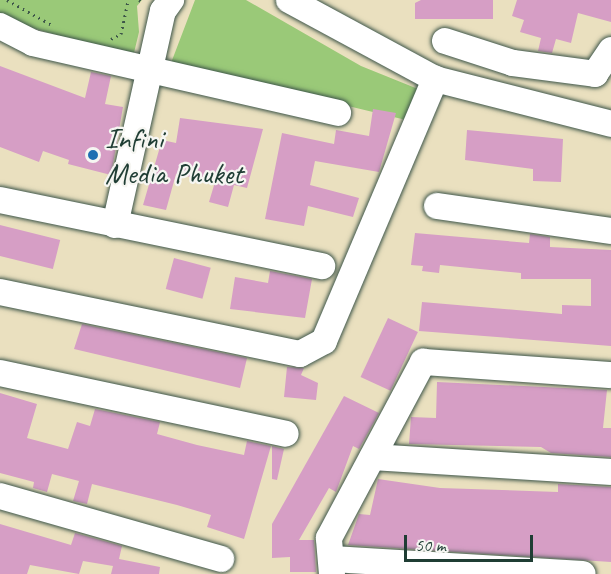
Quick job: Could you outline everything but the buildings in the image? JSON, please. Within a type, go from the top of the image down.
[{"type":"street","points":[[115,225],[163,12],[171,0]]},
{"type":"street","points":[[289,0],[435,79],[611,124]]},
{"type":"street","points":[[0,26],[33,43],[151,68],[338,113]]},
{"type":"street","points":[[445,41],[513,63],[595,74],[611,50]]},
{"type":"street","points":[[0,292],[300,354],[324,341],[435,79]]},
{"type":"street","points":[[0,200],[322,266]]},
{"type":"street","points":[[437,207],[611,231]]},
{"type":"street","points":[[583,574],[332,567],[329,538],[423,362],[611,375]]},
{"type":"street","points":[[0,373],[286,434]]},
{"type":"street","points":[[373,457],[611,472]]},
{"type":"street","points":[[0,496],[221,559]]},
{"type":"path","points":[[7,0],[60,27]]},
{"type":"path","points":[[102,38],[121,34],[128,0]]},
{"type":"green space","points":[[0,0],[142,0],[137,6],[139,32],[133,57],[12,22],[0,15]]},
{"type":"green space","points":[[195,0],[246,0],[361,66],[418,89],[406,120],[171,63]]},
{"type":"place","name":"Infini Media Phuket","points":[[93,155]]}]
